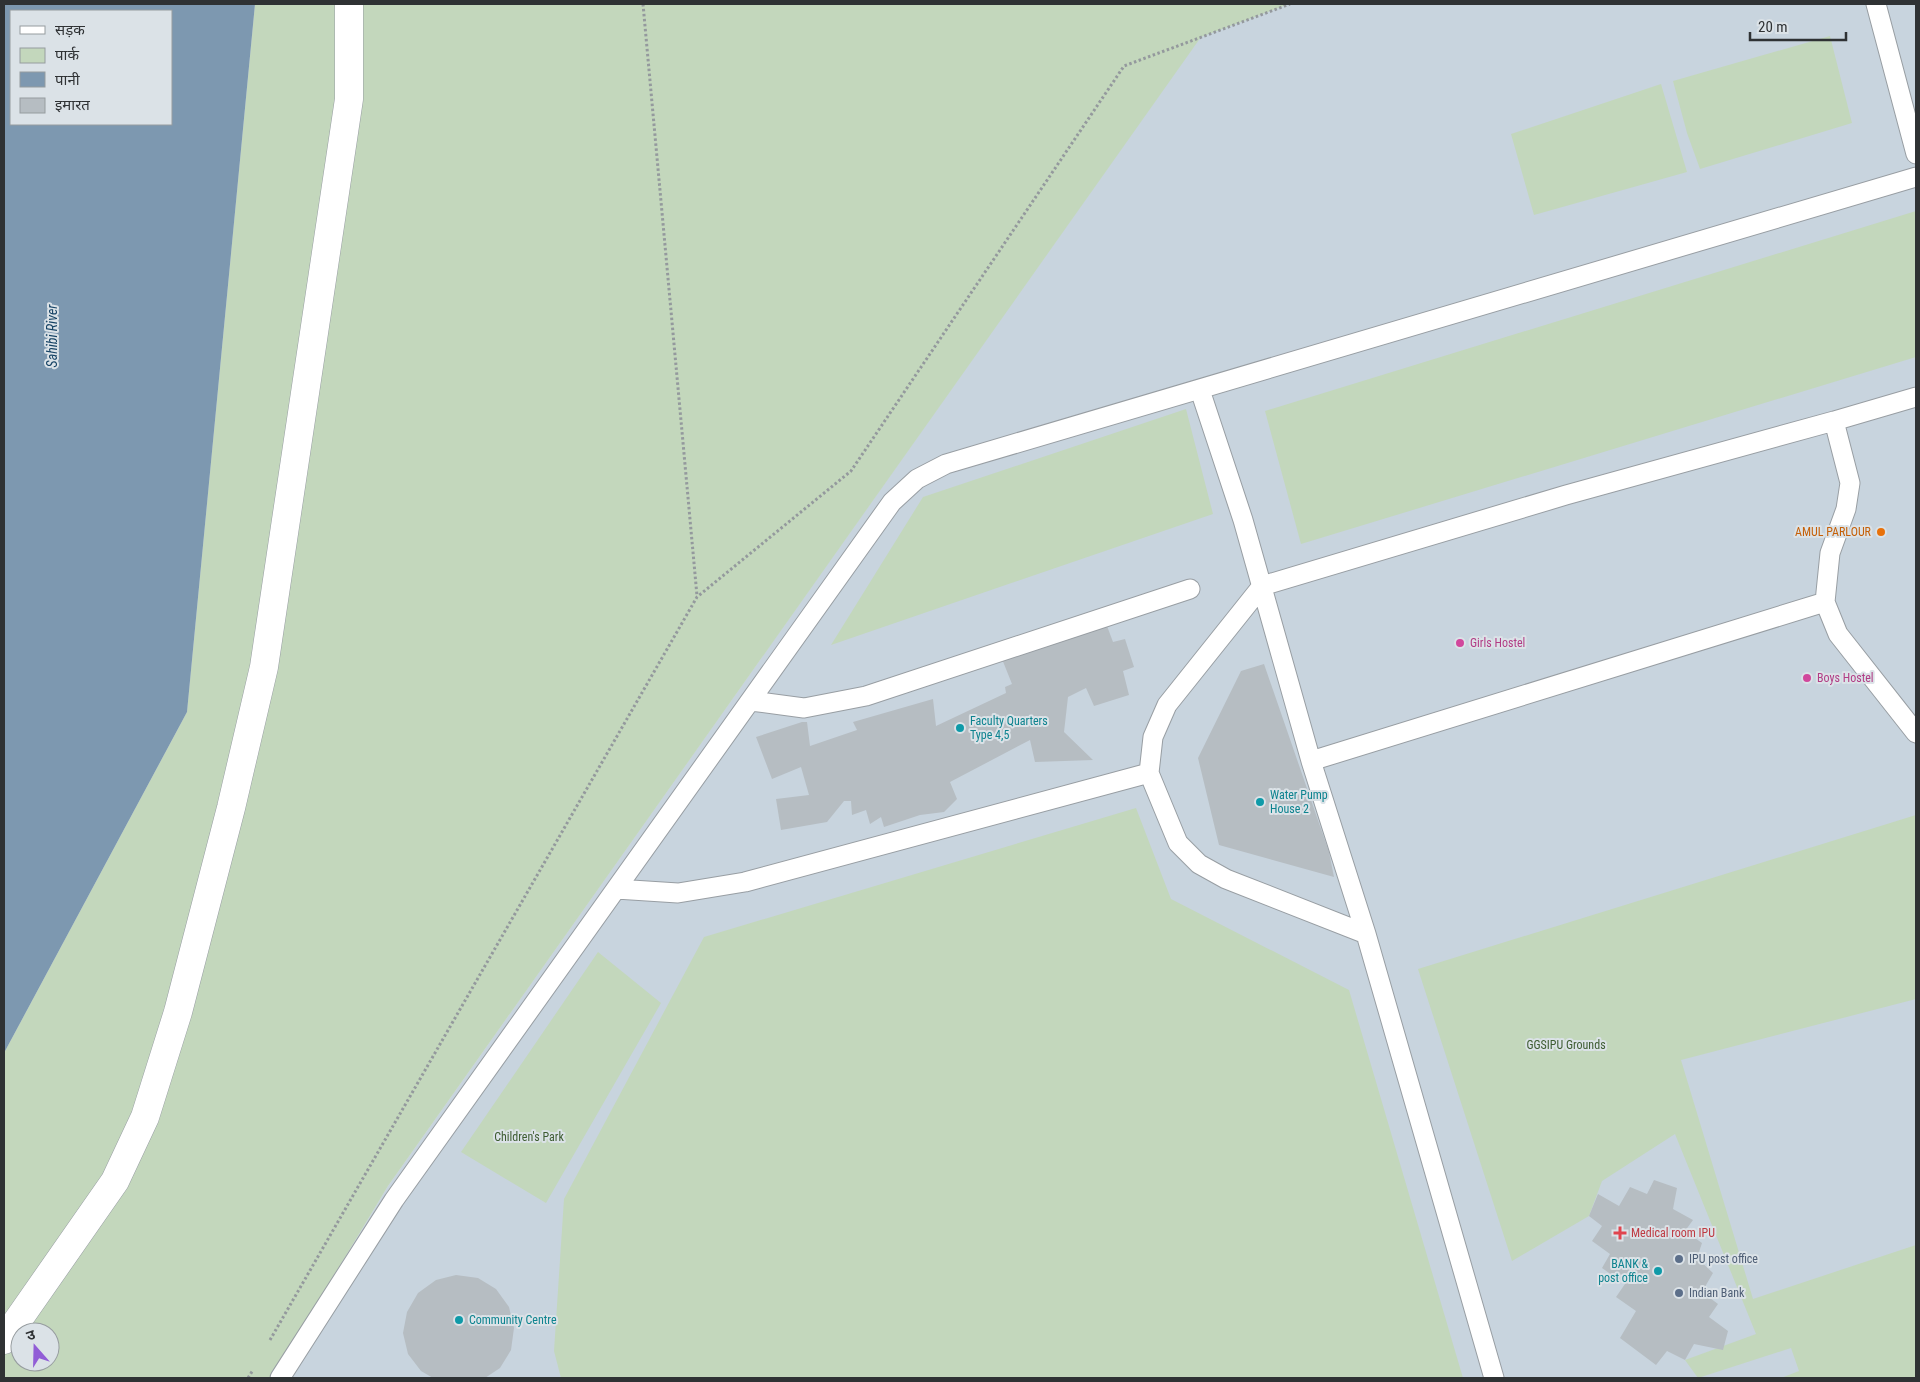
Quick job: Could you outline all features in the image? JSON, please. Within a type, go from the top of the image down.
[{"type":"street","points":[[4,1340],[115,1181],[145,1117],[190,966],[264,667],[349,99],[349,4]]},
{"type":"lane","points":[[1876,4],[1916,154]]},
{"type":"lane","points":[[280,1378],[394,1200],[892,502],[917,479],[946,464],[1916,177]]},
{"type":"lane","points":[[1200,390],[1244,520],[1310,761],[1366,934],[1494,1378]]},
{"type":"lane","points":[[1366,934],[1226,879],[1199,864],[1178,843],[1149,773],[1154,737],[1167,706],[1262,586],[1566,495],[1916,397]]},
{"type":"lane","points":[[1834,421],[1850,483],[1846,509],[1830,554],[1825,602],[1838,634],[1916,733]]},
{"type":"lane","points":[[751,701],[804,708],[866,696],[1190,589]]},
{"type":"lane","points":[[1310,761],[1825,602]]},
{"type":"lane","points":[[616,889],[678,893],[744,882],[1149,773]]},
{"type":"path","points":[[643,4],[697,597]]},
{"type":"path","points":[[267,1345],[697,597],[851,471],[1124,66],[1290,4]]},
{"type":"path","points":[[248,1378],[258,1362]]},
{"type":"shaded area","points":[[1289,4],[1916,4],[1916,1378],[272,1378],[388,1186],[1201,36]]},
{"type":"green space","points":[[255,4],[1289,4],[1201,37],[388,1186],[272,1378],[4,1378],[4,1053],[187,712]]},
{"type":"green space","points":[[1830,36],[1852,123],[1700,169],[1687,133],[1673,81]]},
{"type":"green space","points":[[1661,84],[1687,172],[1534,215],[1511,134]]},
{"type":"green space","points":[[1916,211],[1916,357],[1301,544],[1265,411]]},
{"type":"green space","points":[[1186,409],[1213,514],[831,645],[923,497]]},
{"type":"green space","points":[[1136,808],[1171,899],[1349,990],[1463,1378],[561,1378],[554,1351],[564,1199],[704,937]]},
{"type":"green space","name":"GGSIPU Grounds","points":[[1916,815],[1916,999],[1681,1060],[1753,1299],[1916,1245],[1916,1378],[1781,1378],[1799,1371],[1791,1348],[1698,1378],[1685,1360],[1756,1334],[1675,1134],[1602,1181],[1589,1216],[1512,1261],[1418,969]]},
{"type":"green space","name":"Children's Park","points":[[598,952],[661,1003],[546,1203],[461,1152]]},
{"type":"water","name":"Sahibi River","points":[[4,4],[255,4],[187,712],[4,1053]]},
{"type":"building","name":"Faculty Quarters Type 4,5","points":[[1107,626],[1113,642],[1125,639],[1134,667],[1123,671],[1129,695],[1094,706],[1086,688],[1068,697],[1064,732],[1093,760],[1035,762],[1030,740],[950,782],[957,799],[944,812],[920,815],[884,827],[881,817],[870,824],[866,810],[852,815],[851,801],[844,801],[827,822],[781,830],[776,799],[809,795],[801,767],[772,779],[756,737],[807,722],[810,746],[857,730],[853,722],[933,699],[936,726],[1006,693],[1005,687],[1012,684],[1002,659]]},
{"type":"building","name":"Water Pump House 2","points":[[1264,664],[1329,852],[1334,877],[1219,845],[1198,758],[1241,671]]},
{"type":"building","name":"BANK & post office","points":[[1654,1180],[1677,1188],[1673,1209],[1693,1220],[1685,1231],[1702,1243],[1697,1258],[1713,1273],[1702,1292],[1718,1304],[1709,1317],[1728,1331],[1723,1350],[1694,1344],[1685,1360],[1667,1351],[1656,1365],[1620,1338],[1636,1311],[1616,1297],[1625,1284],[1602,1268],[1610,1254],[1592,1241],[1602,1226],[1589,1216],[1598,1194],[1619,1206],[1630,1187],[1647,1194]]},
{"type":"building","name":"Community Centre","points":[[456,1275],[478,1278],[496,1289],[509,1307],[514,1328],[511,1350],[500,1368],[485,1378],[433,1378],[421,1371],[408,1354],[403,1333],[407,1312],[418,1293],[436,1280]]},
{"type":"place","name":"AMUL PARLOUR","points":[[1881,532]]},
{"type":"place","name":"Girls Hostel","points":[[1460,643]]},
{"type":"place","name":"Boys Hostel","points":[[1807,678]]},
{"type":"place","name":"Faculty Quarters Type 4,5","points":[[960,728]]},
{"type":"place","name":"Water Pump House 2","points":[[1260,802]]},
{"type":"place","name":"Medical room IPU","points":[[1620,1233]]},
{"type":"place","name":"IPU post office","points":[[1679,1259]]},
{"type":"place","name":"BANK & post office","points":[[1658,1271]]},
{"type":"place","name":"Indian Bank","points":[[1679,1293]]},
{"type":"place","name":"Community Centre","points":[[459,1320]]}]
